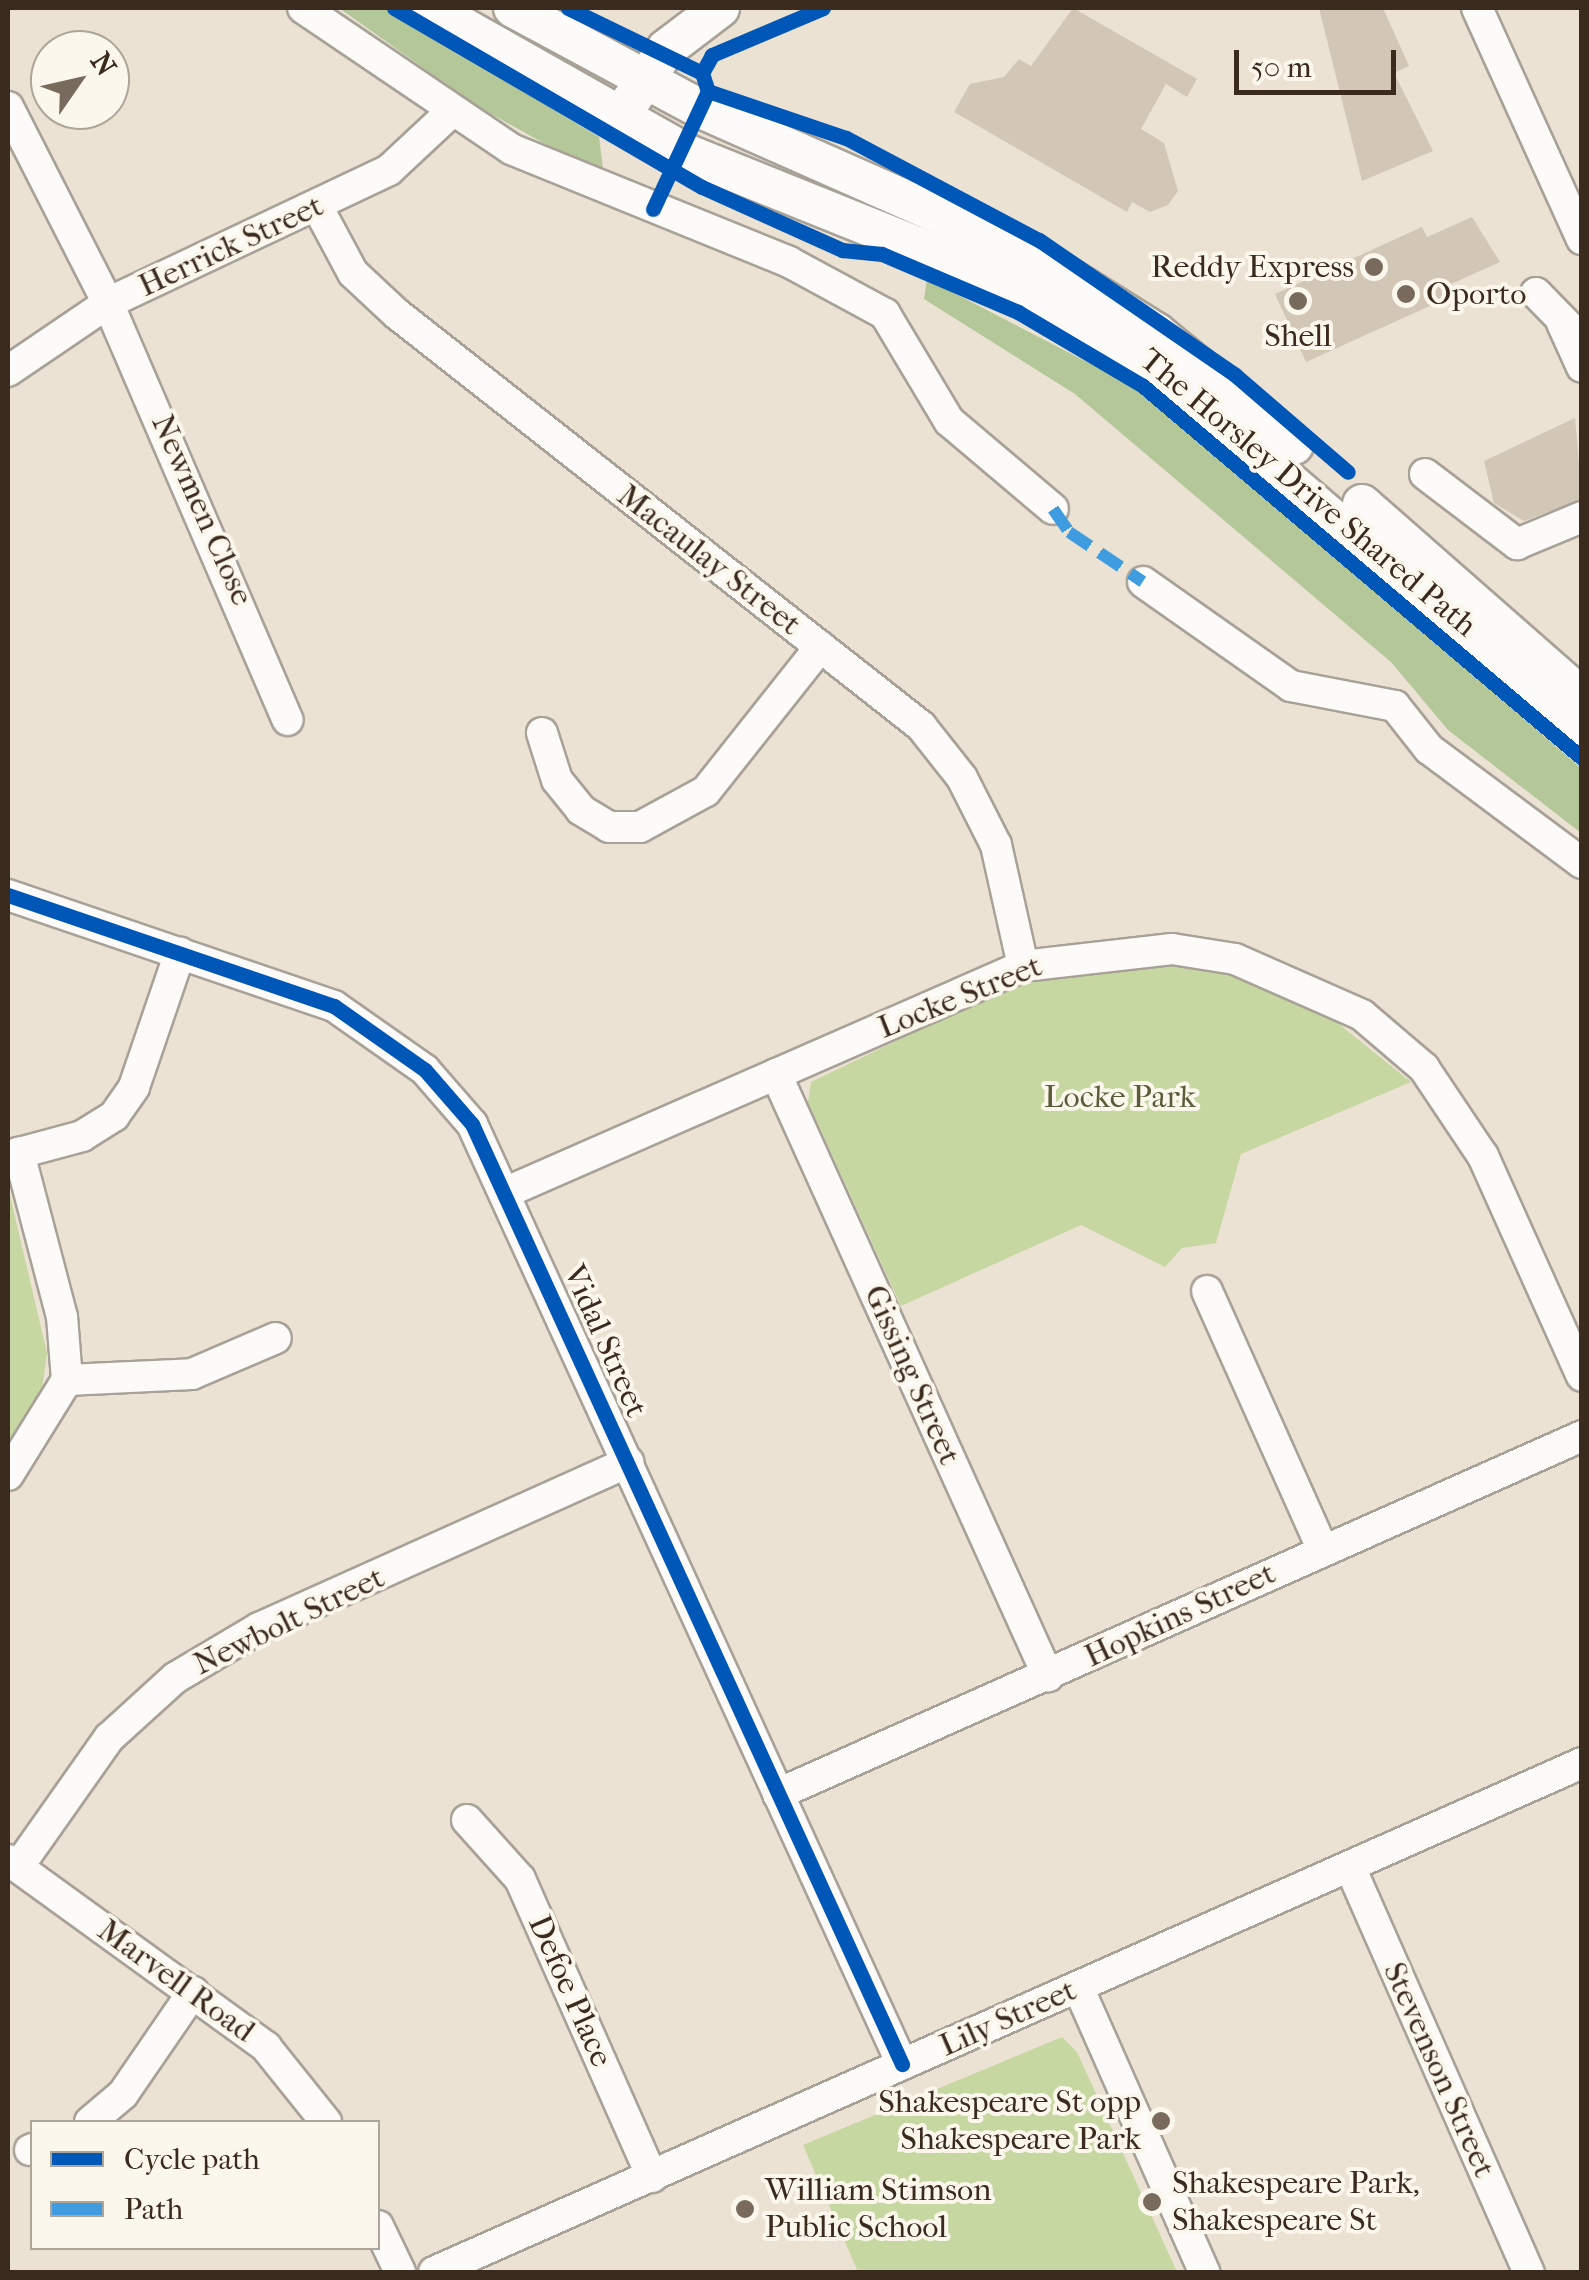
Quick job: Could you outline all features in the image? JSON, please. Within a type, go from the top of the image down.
[{"type":"main road","points":[[430,8],[620,119],[1016,286],[1150,362],[1582,733]]},
{"type":"main road","points":[[513,8],[644,81],[969,223],[1121,308],[1254,409],[1582,697]]},
{"type":"main road","points":[[620,119],[644,81],[686,30],[720,8]]},
{"type":"street","points":[[304,8],[449,114],[511,149],[789,262],[885,314],[948,420],[1053,509]]},
{"type":"street","points":[[1477,8],[1582,239]]},
{"type":"street","name":"Newmen Close","points":[[8,107],[108,303],[288,720]]},
{"type":"street","name":"Herrick Street","points":[[8,371],[108,303],[390,170],[449,114]]},
{"type":"street","name":"Macaulay Street","points":[[317,206],[354,273],[397,314],[920,726],[962,778],[996,845],[1023,966]]},
{"type":"street","points":[[1582,340],[1547,302],[1582,367]]},
{"type":"street","points":[[1425,474],[1518,544],[1582,517]]},
{"type":"street","points":[[1144,582],[1291,686],[1395,706],[1429,750],[1582,863]]},
{"type":"street","points":[[542,734],[557,780],[581,810],[609,826],[640,827],[706,792],[820,647]]},
{"type":"street","name":"Vidal Street","points":[[8,895],[334,1006],[379,1033],[472,1124],[509,1191],[902,2064]]},
{"type":"street","name":"Locke Street","points":[[509,1191],[1023,966],[1172,949],[1290,978],[1362,1015],[1424,1068],[1483,1156],[1580,1366]]},
{"type":"street","points":[[8,1475],[67,1380],[62,1317],[13,1154],[82,1136],[114,1116],[134,1087],[180,953]]},
{"type":"street","name":"Gissing Street","points":[[776,1074],[1048,1676]]},
{"type":"street","points":[[1207,1291],[1323,1550]]},
{"type":"street","points":[[67,1380],[192,1374],[276,1338]]},
{"type":"street","name":"Hopkins Street","points":[[778,1794],[1582,1436]]},
{"type":"street","name":"Newbolt Street","points":[[13,1863],[109,1738],[176,1678],[259,1628],[628,1462]]},
{"type":"street","name":"Lily Street","points":[[434,2272],[1582,1763]]},
{"type":"street","name":"Defoe Place","points":[[467,1820],[520,1879],[652,2177]]},
{"type":"street","name":"Marvell Road","points":[[13,1863],[266,2048],[324,2120]]},
{"type":"street","name":"Stevenson Street","points":[[1350,1867],[1529,2272]]},
{"type":"street","points":[[1078,1987],[1204,2272]]},
{"type":"street","points":[[92,2120],[123,2094],[193,1992]]},
{"type":"street","points":[[380,2230],[400,2272]]},
{"type":"green space","points":[[339,8],[384,8],[599,137],[604,177],[477,106]]},
{"type":"green space","points":[[927,279],[1139,389],[1581,768],[1581,833],[1448,730],[1391,662],[1075,394],[924,299]]},
{"type":"green space","name":"Locke Park","points":[[1161,961],[1241,977],[1324,1012],[1411,1082],[1241,1154],[1216,1243],[1182,1248],[1165,1267],[1081,1225],[901,1306],[808,1102],[811,1082],[1021,981]]},
{"type":"green space","points":[[8,1187],[47,1353],[42,1390],[8,1448]]},
{"type":"green space","points":[[1062,2037],[1077,2052],[1177,2272],[858,2272],[803,2145]]},
{"type":"building","points":[[1073,8],[1197,79],[1187,97],[1166,84],[1141,129],[1164,143],[1178,191],[1168,205],[1150,212],[1132,202],[1127,212],[954,112],[970,84],[1004,77],[1019,59],[1031,66]]},
{"type":"building","points":[[1319,8],[1383,8],[1409,66],[1394,73],[1433,151],[1362,181]]},
{"type":"building","points":[[1472,217],[1500,262],[1449,285],[1454,295],[1306,362],[1275,294],[1422,227],[1427,237]]},
{"type":"building","points":[[1575,418],[1582,499],[1524,521],[1494,503],[1484,461]]},
{"type":"marked path","points":[[1053,509],[1069,532],[1143,582]]},
{"type":"cycle path","name":"The Horsley Drive Shared Path","points":[[394,8],[702,187],[842,250],[882,254],[1018,312],[1143,386],[1582,758]]},
{"type":"cycle path","points":[[568,8],[702,73]]},
{"type":"cycle path","name":"The Horsley Drive Shared Path","points":[[823,8],[712,55],[702,73],[708,91],[846,138],[1039,240],[1234,374],[1348,472]]},
{"type":"cycle path","points":[[653,209],[708,91]]},
{"type":"cycle path","points":[[8,895],[334,1006],[425,1070],[472,1124],[902,2064]]},
{"type":"place","name":"Reddy Express","points":[[1374,267]]},
{"type":"place","name":"Oporto","points":[[1406,294]]},
{"type":"place","name":"Shell","points":[[1298,301]]},
{"type":"place","name":"Shakespeare St opp Shakespeare Park","points":[[1161,2121]]},
{"type":"place","name":"Shakespeare Park, Shakespeare St","points":[[1152,2202]]},
{"type":"place","name":"William Stimson Public School","points":[[745,2209]]}]
